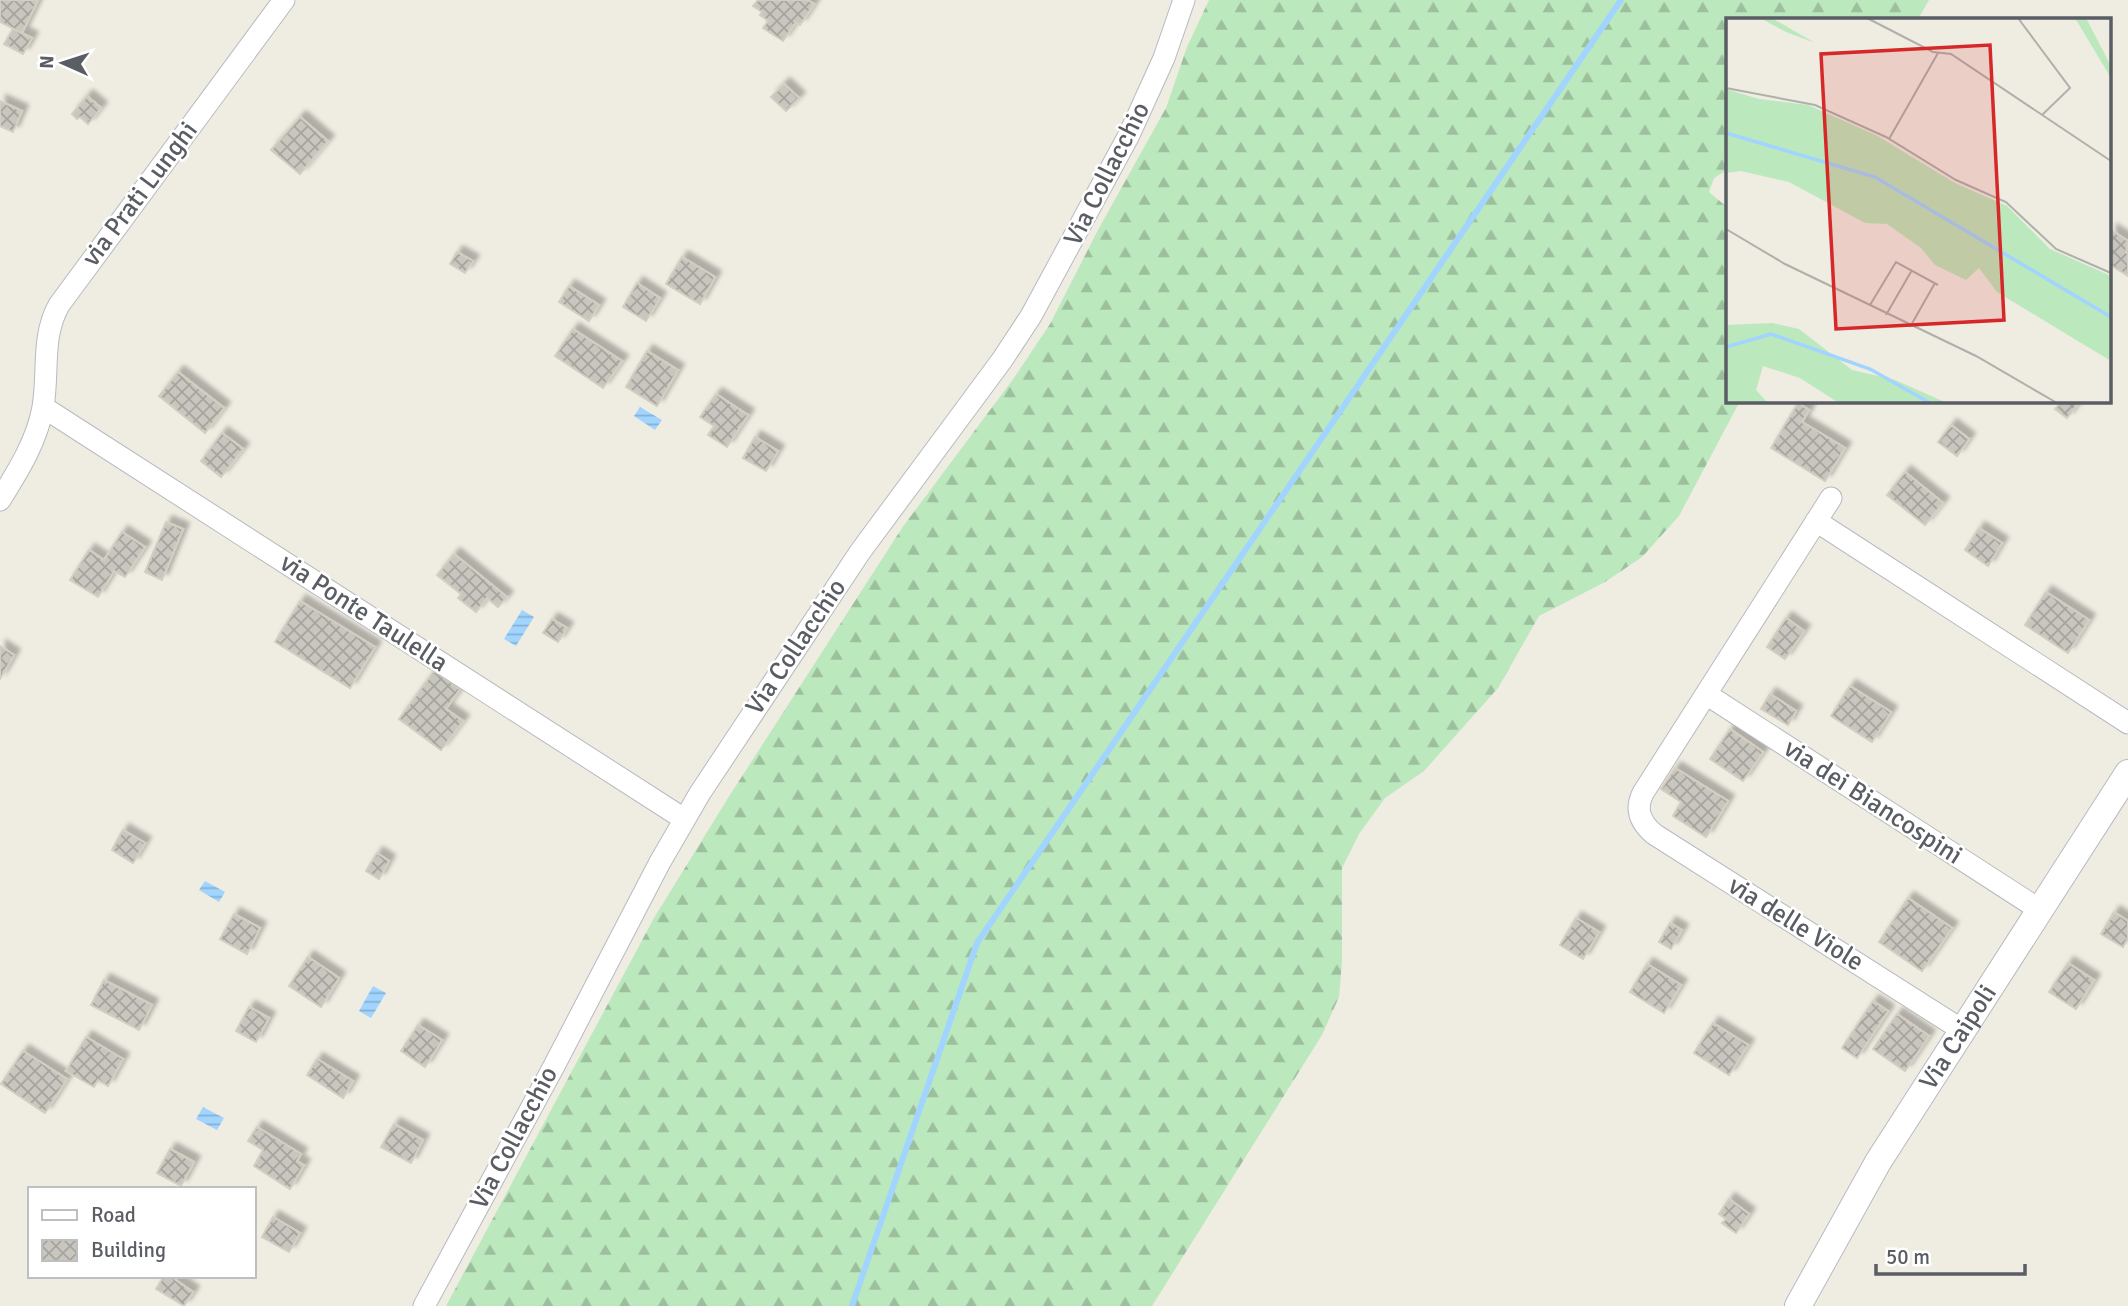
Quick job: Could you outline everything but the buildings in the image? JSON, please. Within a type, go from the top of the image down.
[{"type":"street","name":"via Prati Lunghi","points":[[0,500],[31,445],[43,407],[47,335],[59,305],[284,0]]},
{"type":"street","name":"Via Collacchio","points":[[424,1306],[684,819],[860,552],[1002,360],[1031,316],[1129,135],[1164,58],[1184,0]]},
{"type":"street","name":"via Ponte Taulella","points":[[43,407],[684,819]]},
{"type":"street","points":[[1706,694],[1831,498]]},
{"type":"street","points":[[1816,521],[2128,723]]},
{"type":"street","name":"via delle Viole","points":[[1706,694],[1643,793],[1639,811],[1643,822],[1654,834],[1962,1030]]},
{"type":"street","name":"via dei Biancospini","points":[[1706,694],[2040,911]]},
{"type":"street","name":"Via Caipoli","points":[[1798,1306],[1864,1184],[2128,772]]},
{"type":"green space","points":[[1209,0],[1929,0],[1919,18],[1726,18],[1726,171],[1714,178],[1709,192],[1726,206],[1726,402],[1739,402],[1679,516],[1642,557],[1605,582],[1539,616],[1498,688],[1424,771],[1385,798],[1359,834],[1342,868],[1342,962],[1339,997],[1322,1035],[1152,1306],[446,1306],[654,918],[902,528],[1014,378],[1050,324],[1098,230],[1166,108],[1187,47]]},
{"type":"water","points":[[640,407],[662,420],[655,430],[634,416]]},
{"type":"water","points":[[522,610],[534,617],[516,646],[504,639]]},
{"type":"water","points":[[205,881],[225,892],[219,902],[199,890]]},
{"type":"water","points":[[373,986],[386,993],[371,1018],[359,1011]]},
{"type":"water","points":[[203,1107],[224,1118],[217,1130],[196,1119]]},
{"type":"waterway","points":[[852,1306],[977,943],[1621,0]]}]
